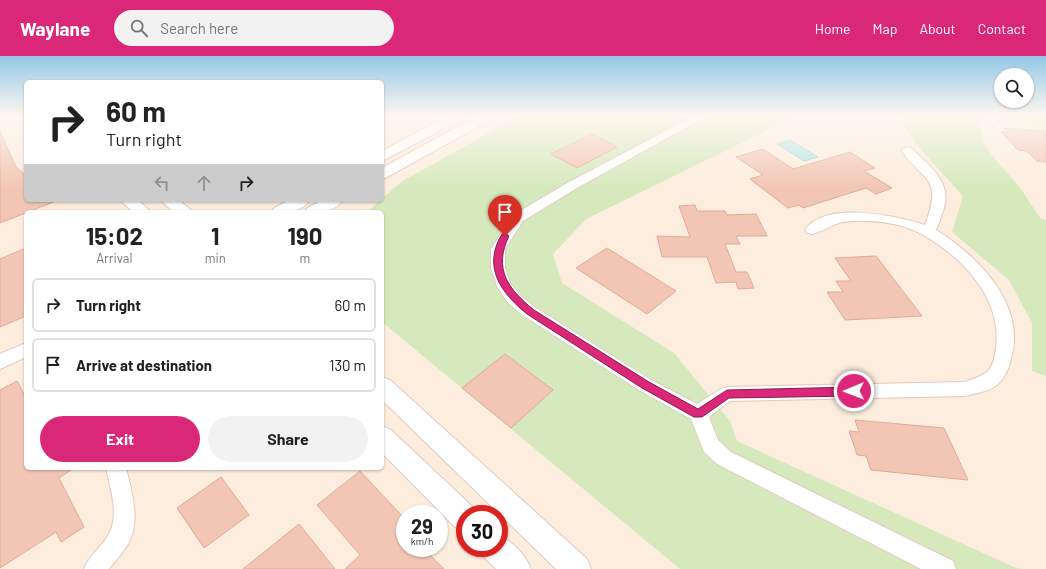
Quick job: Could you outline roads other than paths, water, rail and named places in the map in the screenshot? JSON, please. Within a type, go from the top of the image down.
[{"type":"street","points":[[384,156],[413,140]]},
{"type":"street","points":[[384,173],[444,140]]},
{"type":"street","points":[[657,140],[586,178],[518,218],[498,249],[498,268],[503,284],[514,299],[530,312],[645,385],[698,414],[711,446],[724,458],[945,569]]},
{"type":"street","points":[[907,150],[930,174],[939,187],[939,201],[929,232]]},
{"type":"street","points":[[130,202],[140,210]]},
{"type":"street","points":[[171,202],[182,210]]},
{"type":"street","points":[[284,210],[298,202]]},
{"type":"street","points":[[317,210],[331,202]]},
{"type":"street","points":[[698,414],[727,394],[965,389],[990,380],[1001,366],[1006,347],[1006,330],[1001,309],[992,290],[961,253],[929,232],[903,224],[858,217],[835,218],[812,230]]},
{"type":"street","points":[[0,362],[24,350]]},
{"type":"street","points":[[384,388],[577,569]]},
{"type":"street","points":[[384,439],[456,509]]},
{"type":"street","points":[[95,569],[120,536],[122,530],[125,512],[116,470]]},
{"type":"street","points":[[505,557],[517,569]]},
{"type":"water","points":[[790,140],[818,157],[804,161],[777,144]]}]
